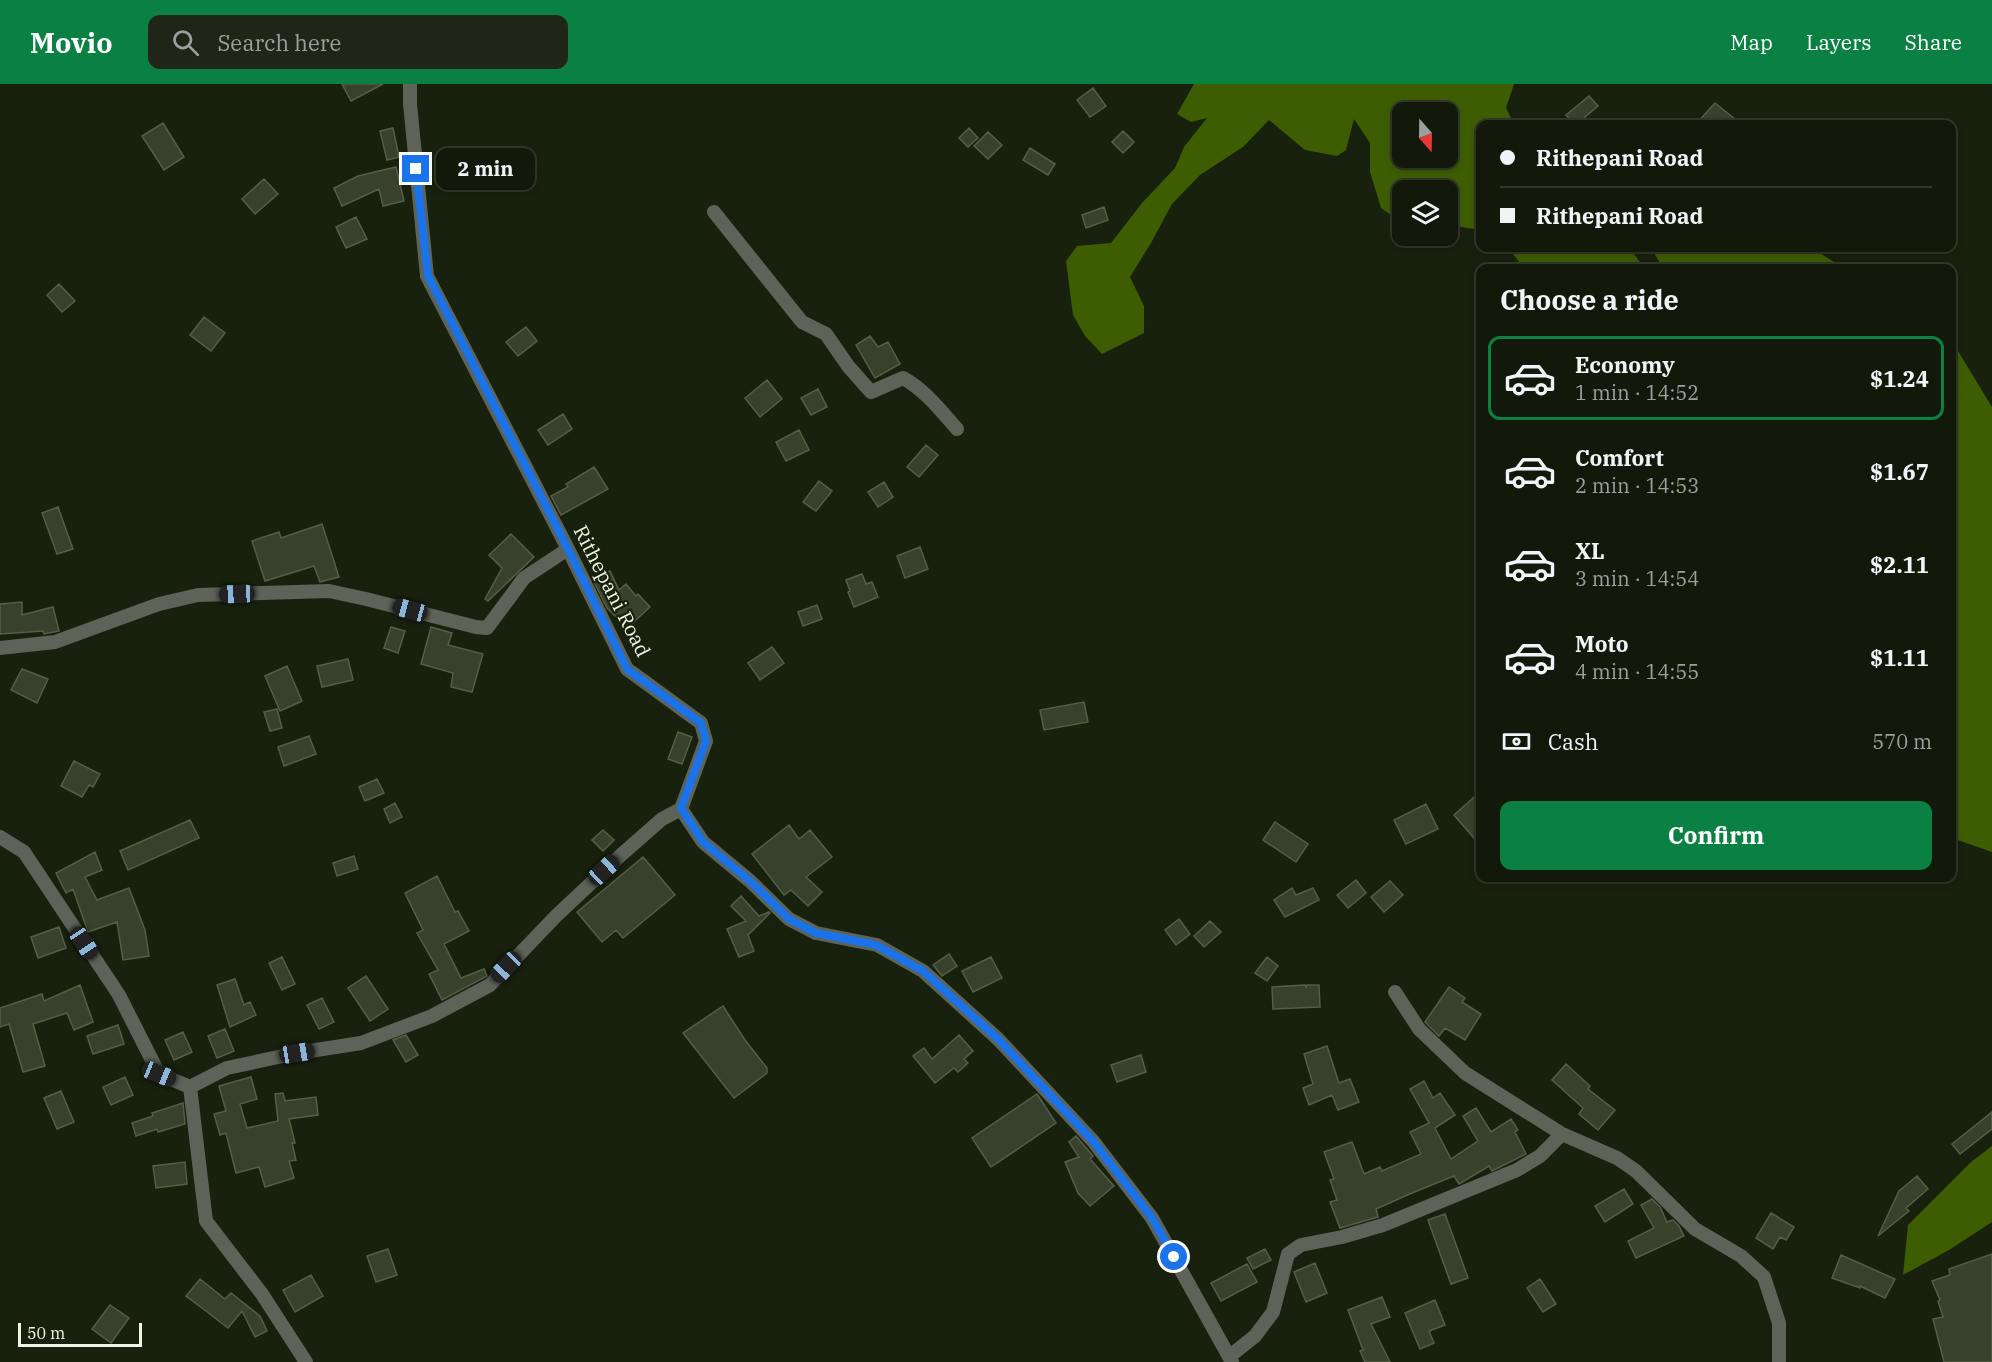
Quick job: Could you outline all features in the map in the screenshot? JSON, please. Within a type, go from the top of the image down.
[{"type":"street","name":"Rithepani Road","points":[[410,84],[410,104],[428,276],[627,669],[701,723],[706,741],[681,808]]},
{"type":"street","points":[[714,212],[802,322],[826,334],[848,366],[871,392],[903,378],[912,382],[957,429]]},
{"type":"street","points":[[0,648],[55,642],[159,604],[198,595],[328,591],[487,628],[524,578],[568,549]]},
{"type":"street","points":[[0,837],[24,852],[119,995],[159,1074],[190,1087],[227,1068],[297,1053],[361,1043],[432,1016],[490,985],[556,916],[621,855],[662,819],[681,808],[703,842],[750,881],[789,919],[816,933],[876,945],[923,971],[998,1039],[1093,1141],[1152,1218],[1231,1359],[1255,1336],[1273,1312],[1288,1254],[1301,1245],[1342,1237],[1383,1225],[1517,1170],[1540,1156],[1562,1134]]},
{"type":"street","points":[[1395,992],[1419,1029],[1465,1073],[1487,1089],[1562,1134],[1617,1158],[1636,1171],[1695,1229],[1742,1256],[1764,1277],[1779,1323],[1779,1362]]},
{"type":"street","points":[[190,1087],[206,1221],[262,1294],[306,1362]]},
{"type":"green space","points":[[1194,84],[1514,84],[1506,108],[1512,120],[1476,120],[1476,229],[1458,227],[1458,180],[1392,180],[1392,216],[1381,208],[1370,172],[1370,143],[1354,119],[1346,150],[1337,156],[1305,150],[1269,120],[1243,147],[1200,175],[1172,204],[1130,277],[1144,306],[1144,333],[1102,354],[1085,336],[1073,315],[1066,261],[1077,246],[1111,243],[1142,203],[1175,168],[1184,147],[1207,118],[1191,122],[1177,114]]},
{"type":"green space","points":[[1511,252],[1633,252],[1641,264],[1521,264]]},
{"type":"green space","points":[[1653,252],[1818,252],[1837,264],[1661,264]]},
{"type":"green space","points":[[1956,348],[1992,407],[1992,852],[1956,839]]},
{"type":"green space","points":[[1992,1146],[1992,1222],[1949,1250],[1903,1275],[1908,1225],[1971,1162]]},
{"type":"building","points":[[342,84],[383,84],[351,101]]},
{"type":"building","points":[[1093,88],[1106,106],[1090,117],[1077,100]]},
{"type":"building","points":[[1589,96],[1598,106],[1582,120],[1570,120],[1566,115]]},
{"type":"building","points":[[1715,103],[1736,120],[1700,120]]},
{"type":"building","points":[[163,123],[184,157],[164,170],[142,136]]},
{"type":"building","points":[[393,128],[399,157],[387,160],[380,131]]},
{"type":"building","points":[[969,128],[978,138],[968,147],[959,138]]},
{"type":"building","points":[[1123,131],[1134,142],[1123,153],[1112,142]]},
{"type":"building","points":[[988,132],[1002,145],[988,159],[974,146]]},
{"type":"building","points":[[1030,148],[1055,164],[1048,175],[1023,160]]},
{"type":"building","points":[[396,167],[404,201],[383,206],[379,189],[342,206],[334,188],[358,176]]},
{"type":"building","points":[[264,179],[278,194],[255,214],[242,199]]},
{"type":"building","points":[[1104,207],[1108,220],[1086,228],[1082,215]]},
{"type":"building","points":[[356,217],[367,239],[346,248],[336,227]]},
{"type":"building","points":[[59,284],[75,301],[62,312],[47,295]]},
{"type":"building","points":[[204,317],[225,333],[211,351],[190,335]]},
{"type":"building","points":[[526,327],[537,341],[518,356],[506,342]]},
{"type":"building","points":[[870,336],[878,347],[888,342],[900,364],[875,378],[856,345]]},
{"type":"building","points":[[767,380],[782,399],[760,417],[745,398]]},
{"type":"building","points":[[818,389],[827,407],[811,415],[801,398]]},
{"type":"building","points":[[563,414],[572,429],[548,445],[538,430]]},
{"type":"building","points":[[799,430],[809,450],[786,461],[776,442]]},
{"type":"building","points":[[926,445],[938,455],[919,477],[907,467]]},
{"type":"building","points":[[594,467],[608,489],[561,515],[551,496],[568,487],[566,484]]},
{"type":"building","points":[[819,481],[832,491],[816,511],[803,502]]},
{"type":"building","points":[[884,482],[893,497],[878,507],[868,492]]},
{"type":"building","points":[[58,507],[73,549],[57,554],[42,513]]},
{"type":"building","points":[[322,524],[339,577],[320,582],[314,566],[265,581],[252,541],[279,532],[281,538]]},
{"type":"building","points":[[511,534],[534,557],[488,601],[485,599],[502,568],[489,555]]},
{"type":"building","points":[[920,547],[928,569],[905,578],[897,556]]},
{"type":"building","points":[[610,571],[619,590],[626,584],[650,607],[627,628],[607,608],[592,578]]},
{"type":"building","points":[[862,574],[866,584],[872,582],[878,597],[854,607],[846,580]]},
{"type":"building","points":[[22,602],[22,615],[53,607],[59,631],[44,634],[43,631],[0,634],[0,604]]},
{"type":"building","points":[[817,605],[822,619],[803,626],[798,612]]},
{"type":"building","points":[[391,627],[405,631],[398,653],[384,648]]},
{"type":"building","points":[[431,627],[452,633],[448,645],[483,654],[472,692],[451,687],[453,673],[421,664]]},
{"type":"building","points":[[772,647],[784,663],[760,680],[748,663]]},
{"type":"building","points":[[348,659],[353,680],[322,687],[317,666]]},
{"type":"building","points":[[287,666],[302,701],[280,711],[265,676]]},
{"type":"building","points":[[22,669],[48,679],[37,703],[11,690]]},
{"type":"building","points":[[1084,702],[1088,722],[1044,730],[1040,710]]},
{"type":"building","points":[[277,709],[282,728],[270,731],[264,712]]},
{"type":"building","points":[[678,732],[692,737],[682,764],[668,759]]},
{"type":"building","points":[[309,736],[316,754],[284,766],[278,747]]},
{"type":"building","points":[[74,761],[100,774],[93,787],[89,785],[82,797],[61,786]]},
{"type":"building","points":[[377,779],[384,793],[365,801],[359,787]]},
{"type":"building","points":[[1476,796],[1476,840],[1454,815]]},
{"type":"building","points":[[395,803],[402,817],[390,823],[384,809]]},
{"type":"building","points":[[1426,804],[1438,829],[1406,844],[1394,820]]},
{"type":"building","points":[[190,820],[199,838],[128,870],[120,851]]},
{"type":"building","points":[[1275,822],[1308,844],[1296,862],[1263,840]]},
{"type":"building","points":[[789,825],[799,839],[810,830],[832,857],[806,877],[822,892],[808,906],[791,890],[784,895],[752,854]]},
{"type":"building","points":[[603,830],[614,840],[603,851],[592,840]]},
{"type":"building","points":[[95,852],[102,870],[85,877],[97,900],[129,888],[145,930],[149,956],[123,960],[117,922],[88,932],[73,889],[66,893],[56,873]]},
{"type":"building","points":[[354,856],[358,869],[337,876],[333,863]]},
{"type":"building","points":[[643,857],[675,895],[623,938],[616,930],[602,942],[577,912]]},
{"type":"building","points":[[437,876],[455,912],[458,911],[469,931],[444,944],[461,978],[484,969],[487,976],[442,1000],[429,974],[438,970],[417,933],[423,930],[405,893]]},
{"type":"building","points":[[1356,880],[1366,893],[1348,908],[1337,895]]},
{"type":"building","points":[[1390,881],[1403,895],[1384,912],[1371,897]]},
{"type":"building","points":[[1292,888],[1296,895],[1313,888],[1319,900],[1285,917],[1274,900]]},
{"type":"building","points":[[741,896],[759,916],[770,913],[748,935],[754,951],[739,957],[727,929],[746,921],[731,906]]},
{"type":"building","points":[[1179,919],[1190,934],[1176,945],[1165,930]]},
{"type":"building","points":[[1210,921],[1221,932],[1204,947],[1194,936]]},
{"type":"building","points":[[59,927],[66,948],[38,958],[31,937]]},
{"type":"building","points":[[949,954],[957,966],[942,976],[933,965]]},
{"type":"building","points":[[282,957],[295,984],[282,990],[269,963]]},
{"type":"building","points":[[991,957],[1002,978],[973,992],[962,971]]},
{"type":"building","points":[[1267,957],[1278,966],[1267,981],[1255,973]]},
{"type":"building","points":[[366,976],[388,1009],[370,1021],[348,988]]},
{"type":"building","points":[[235,979],[244,1005],[250,1002],[256,1015],[230,1027],[217,985]]},
{"type":"building","points":[[80,985],[93,1022],[74,1030],[67,1013],[33,1024],[45,1066],[23,1072],[9,1024],[0,1027],[0,1008],[42,994],[44,1001]]},
{"type":"building","points":[[1305,985],[1306,987],[1307,985],[1319,985],[1320,1007],[1273,1009],[1272,987]]},
{"type":"building","points":[[1449,987],[1465,998],[1462,1002],[1481,1014],[1465,1040],[1445,1028],[1439,1036],[1425,1022]]},
{"type":"building","points":[[322,998],[334,1022],[319,1029],[307,1005]]},
{"type":"building","points":[[723,1006],[767,1068],[767,1073],[734,1098],[683,1033]]},
{"type":"building","points":[[118,1025],[124,1044],[93,1054],[87,1036]]},
{"type":"building","points":[[225,1029],[234,1051],[217,1058],[208,1036]]},
{"type":"building","points":[[183,1032],[192,1052],[174,1060],[165,1040]]},
{"type":"building","points":[[406,1035],[418,1055],[406,1062],[393,1040]]},
{"type":"building","points":[[959,1035],[973,1051],[964,1059],[968,1063],[958,1072],[954,1068],[935,1083],[913,1056],[924,1048],[932,1059]]},
{"type":"building","points":[[1327,1046],[1339,1083],[1350,1079],[1359,1102],[1338,1110],[1332,1095],[1309,1105],[1303,1088],[1313,1084],[1304,1054]]},
{"type":"building","points":[[1141,1055],[1146,1072],[1117,1082],[1111,1065]]},
{"type":"building","points":[[1566,1064],[1590,1086],[1588,1089],[1615,1110],[1598,1130],[1579,1114],[1583,1108],[1552,1080]]},
{"type":"building","points":[[125,1077],[133,1095],[111,1105],[103,1087]]},
{"type":"building","points":[[251,1077],[257,1099],[240,1104],[247,1128],[278,1121],[275,1094],[283,1093],[285,1101],[316,1097],[318,1115],[289,1119],[295,1143],[292,1143],[296,1160],[289,1161],[294,1178],[265,1187],[259,1167],[236,1173],[226,1133],[220,1135],[214,1114],[226,1111],[219,1086]]},
{"type":"building","points":[[1424,1081],[1433,1098],[1440,1093],[1455,1115],[1435,1128],[1451,1159],[1478,1141],[1463,1116],[1476,1108],[1491,1132],[1511,1119],[1518,1130],[1515,1132],[1526,1154],[1492,1171],[1489,1166],[1459,1184],[1454,1176],[1376,1209],[1378,1217],[1340,1228],[1330,1202],[1337,1200],[1330,1180],[1334,1179],[1324,1152],[1352,1142],[1364,1174],[1380,1167],[1382,1171],[1421,1154],[1410,1132],[1429,1123],[1410,1089]]},
{"type":"building","points":[[61,1091],[74,1122],[57,1129],[44,1098]]},
{"type":"building","points":[[1037,1094],[1056,1123],[991,1167],[972,1138]]},
{"type":"building","points":[[183,1103],[185,1124],[158,1132],[157,1129],[136,1136],[132,1123],[153,1116],[152,1113]]},
{"type":"building","points":[[1992,1112],[1992,1129],[1960,1154],[1952,1144]]},
{"type":"building","points":[[1076,1136],[1093,1156],[1090,1159],[1114,1186],[1090,1206],[1078,1193],[1065,1162],[1079,1157],[1069,1142]]},
{"type":"building","points":[[185,1162],[187,1184],[156,1188],[153,1166]]},
{"type":"building","points":[[1917,1176],[1928,1189],[1906,1208],[1909,1211],[1878,1236],[1899,1191]]},
{"type":"building","points":[[1624,1189],[1633,1204],[1605,1222],[1595,1206]]},
{"type":"building","points":[[1652,1199],[1660,1207],[1667,1222],[1673,1220],[1684,1236],[1636,1258],[1628,1241],[1654,1228],[1641,1205]]},
{"type":"building","points":[[1771,1213],[1794,1227],[1786,1240],[1780,1237],[1773,1249],[1756,1238]]},
{"type":"building","points":[[1445,1214],[1468,1278],[1451,1284],[1428,1220]]},
{"type":"building","points":[[388,1249],[397,1275],[376,1282],[367,1256]]},
{"type":"building","points":[[1265,1249],[1271,1260],[1253,1269],[1247,1258]]},
{"type":"building","points":[[1992,1254],[1992,1362],[1944,1362],[1933,1319],[1943,1317],[1938,1301],[1940,1300],[1932,1281],[1950,1275],[1949,1269]]},
{"type":"building","points":[[1841,1255],[1895,1279],[1885,1298],[1860,1286],[1860,1288],[1832,1278]]},
{"type":"building","points":[[1315,1263],[1327,1293],[1306,1302],[1294,1272]]},
{"type":"building","points":[[1247,1264],[1257,1282],[1221,1301],[1211,1283]]},
{"type":"building","points":[[311,1275],[323,1296],[295,1312],[283,1290]]},
{"type":"building","points":[[200,1279],[225,1299],[231,1293],[260,1316],[267,1331],[255,1337],[242,1311],[228,1328],[186,1296]]},
{"type":"building","points":[[1540,1279],[1556,1304],[1543,1312],[1527,1288]]},
{"type":"building","points":[[1382,1297],[1390,1317],[1371,1324],[1390,1362],[1365,1362],[1360,1351],[1363,1350],[1348,1310]]},
{"type":"building","points":[[1435,1300],[1445,1325],[1429,1331],[1434,1343],[1420,1349],[1405,1313]]},
{"type":"building","points":[[110,1305],[129,1318],[111,1343],[92,1329]]},
{"type":"route","points":[[416,169],[428,276],[627,669],[701,723],[706,741],[681,808],[703,842],[750,881],[789,919],[816,933],[876,945],[923,971],[998,1039],[1093,1141],[1152,1218],[1174,1257]]}]
